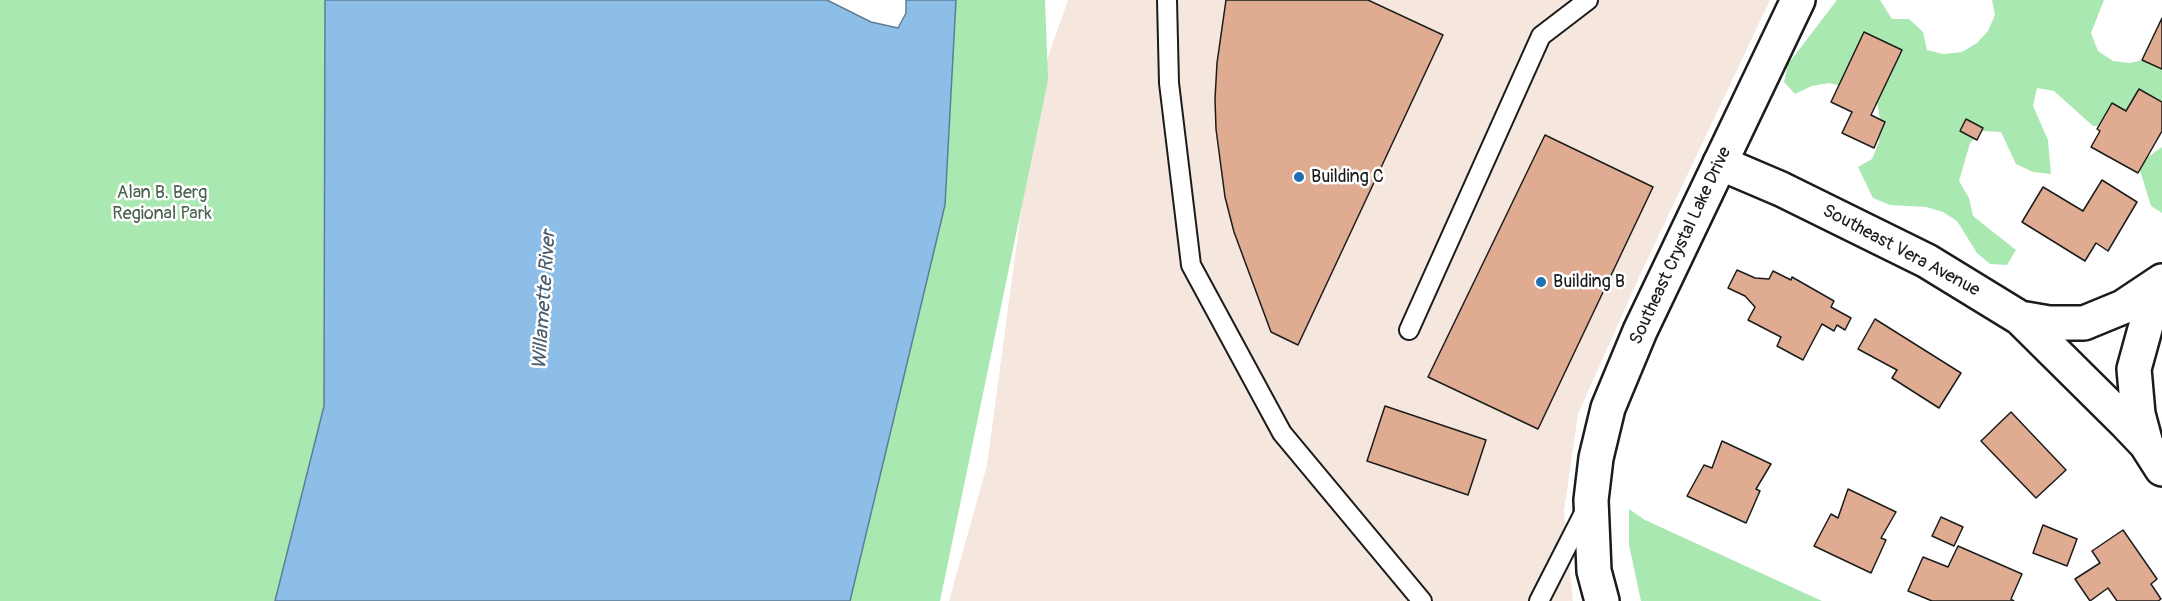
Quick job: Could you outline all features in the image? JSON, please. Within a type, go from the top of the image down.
[{"type":"street","name":"Southeast Crystal Lake Drive","points":[[1602,601],[1594,571],[1591,500],[1596,458],[1608,408],[1640,331],[1798,0]]},
{"type":"street","name":"Southeast Vera Avenue","points":[[1720,163],[1781,189],[1927,261],[2020,318],[2154,457]]},
{"type":"street","points":[[2020,318],[2049,323],[2084,323],[2123,307],[2162,283]]},
{"type":"street","points":[[2154,457],[2138,414],[2134,369],[2154,296],[2162,283]]},
{"type":"lane","points":[[1167,0],[1169,84],[1191,265],[1282,433],[1422,601]]},
{"type":"lane","points":[[1409,330],[1541,36],[1588,0]]},
{"type":"lane","points":[[1539,601],[1591,500]]},
{"type":"shaded area","points":[[1068,0],[1770,0],[1640,275],[1578,414],[1564,511],[1573,601],[949,601],[987,465],[1038,85]]},
{"type":"green space","name":"Alan B. Berg Regional Park","points":[[0,0],[325,0],[324,406],[275,601],[0,601]]},
{"type":"green space","points":[[956,0],[1045,0],[1048,80],[940,601],[850,601],[945,205]]},
{"type":"green space","points":[[1837,0],[1880,0],[1892,19],[1909,19],[1923,32],[1927,50],[1943,54],[1962,52],[1977,43],[1988,31],[1995,15],[1992,0],[2104,0],[2091,33],[2098,51],[2113,61],[2130,63],[2162,52],[2162,116],[2110,126],[2093,126],[2054,91],[2037,88],[2033,106],[2048,140],[2051,174],[2033,172],[2016,164],[2001,132],[1982,131],[1970,143],[1959,181],[1969,198],[1973,216],[2016,250],[2007,265],[1990,264],[1977,253],[1957,221],[1943,212],[1926,207],[1890,205],[1873,198],[1858,167],[1872,159],[1879,142],[1880,119],[1877,102],[1863,91],[1829,83],[1812,86],[1795,94],[1784,82],[1788,64]]},
{"type":"green space","points":[[2162,147],[2162,213],[2151,206],[2138,164]]},
{"type":"green space","points":[[1629,509],[1645,520],[1822,601],[1641,601],[1629,545]]},
{"type":"water","name":"Willamette River","points":[[325,0],[827,0],[871,22],[898,28],[906,13],[906,0],[956,0],[945,205],[850,601],[275,601],[324,406]]},
{"type":"building","name":"Building C","points":[[1226,0],[1368,0],[1443,35],[1298,345],[1271,332],[1234,232],[1225,197],[1216,129],[1215,99],[1217,63]]},
{"type":"building","points":[[2162,18],[2162,69],[2142,60]]},
{"type":"building","points":[[1864,32],[1902,50],[1871,115],[1885,122],[1874,148],[1842,133],[1852,112],[1831,102]]},
{"type":"building","points":[[2139,89],[2162,102],[2162,131],[2138,173],[2091,147],[2100,131],[2097,129],[2112,103],[2126,111]]},
{"type":"building","points":[[1966,119],[1983,128],[1977,140],[1960,131]]},
{"type":"building","name":"Building B","points":[[1545,135],[1653,187],[1538,429],[1428,377]]},
{"type":"building","points":[[2102,180],[2137,202],[2108,251],[2096,243],[2085,261],[2022,222],[2043,187],[2083,211]]},
{"type":"building","points":[[1737,270],[1755,278],[1769,279],[1773,271],[1791,280],[1792,277],[1834,301],[1831,307],[1851,318],[1845,330],[1837,325],[1834,331],[1822,324],[1803,360],[1777,346],[1781,337],[1748,320],[1755,307],[1745,296],[1728,288]]},
{"type":"building","points":[[1875,319],[1961,373],[1939,408],[1892,378],[1897,370],[1858,349]]},
{"type":"building","points":[[1385,406],[1486,440],[1468,495],[1367,461]]},
{"type":"building","points":[[2011,412],[2066,470],[2036,498],[1981,441]]},
{"type":"building","points":[[1722,441],[1771,464],[1756,489],[1760,491],[1746,523],[1687,496],[1704,465],[1712,468]]},
{"type":"building","points":[[1848,489],[1896,512],[1881,538],[1886,540],[1871,573],[1814,546],[1831,514],[1838,518]]},
{"type":"building","points":[[1941,517],[1963,527],[1954,546],[1932,536]]},
{"type":"building","points":[[2043,525],[2077,539],[2067,566],[2033,553]]},
{"type":"building","points":[[2123,530],[2157,579],[2151,584],[2161,599],[2158,601],[2117,601],[2108,588],[2090,601],[2075,579],[2100,563],[2092,551]]},
{"type":"building","points":[[1958,546],[2022,574],[2011,599],[2014,601],[1932,601],[1908,591],[1923,557],[1948,567]]},
{"type":"place","name":"Building C","points":[[1299,177]]},
{"type":"place","name":"Building B","points":[[1541,282]]}]
